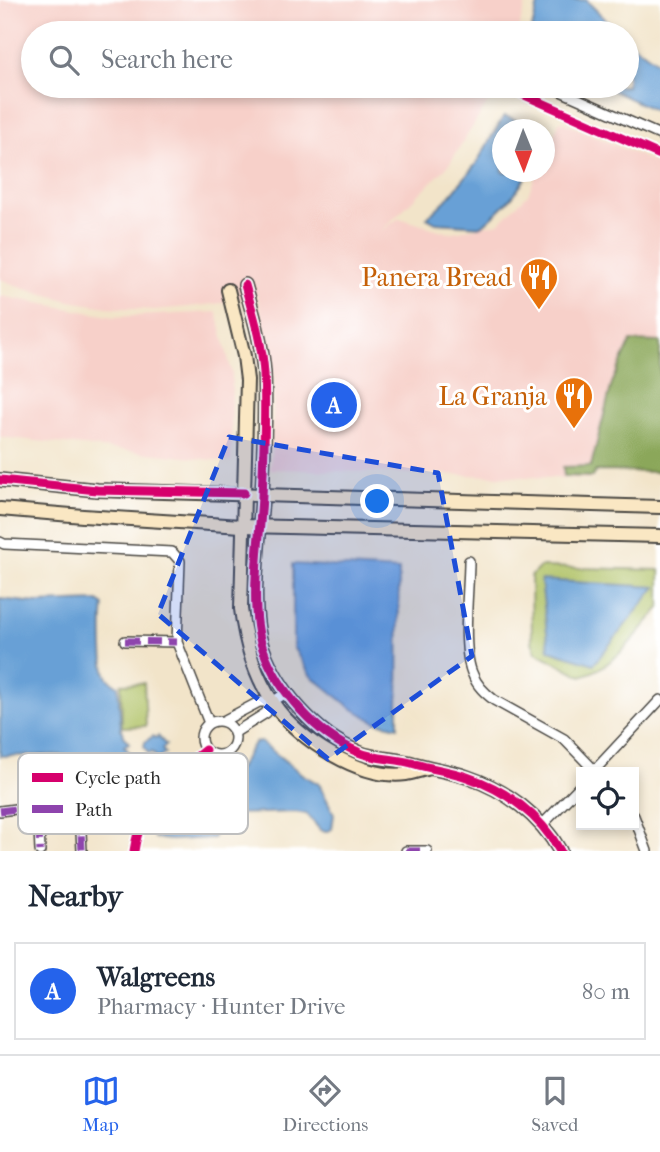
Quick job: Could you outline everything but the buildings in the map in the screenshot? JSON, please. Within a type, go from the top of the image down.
[{"type":"street","points":[[531,98],[660,155]]},
{"type":"street","points":[[576,98],[660,135]]},
{"type":"street","points":[[246,285],[264,372],[258,567],[259,629],[262,647],[277,681],[293,703],[338,741],[359,753],[414,763],[427,769],[483,783],[515,801],[542,825],[560,851]]},
{"type":"street","points":[[228,290],[247,380],[240,586],[244,631],[259,678],[272,702],[298,731],[340,759],[383,773],[405,775],[427,769]]},
{"type":"street","points":[[0,480],[97,490],[660,507]]},
{"type":"street","points":[[0,509],[242,526],[660,536]]},
{"type":"street","points":[[0,542],[172,552],[180,561],[177,642],[209,723]]},
{"type":"street","points":[[470,561],[467,654],[477,682],[494,700],[565,739],[590,767]]},
{"type":"street","points":[[125,641],[177,642]]},
{"type":"street","points":[[234,733],[266,713],[272,702],[286,693]]},
{"type":"street","points":[[599,767],[660,700]]},
{"type":"street","points":[[205,750],[201,735],[209,723],[223,721],[259,702],[272,702]]},
{"type":"street","points":[[223,721],[234,733],[234,744],[223,753]]},
{"type":"street","points":[[205,750],[212,753]]},
{"type":"street","points":[[201,753],[205,750]]},
{"type":"street","points":[[542,825],[576,790]]},
{"type":"street","points":[[0,811],[18,809]]},
{"type":"street","points":[[639,829],[647,851]]},
{"type":"street","points":[[134,851],[138,834]]},
{"type":"street","points":[[406,851],[427,851]]},
{"type":"highlighted area","points":[[229,437],[438,473],[472,656],[328,759],[158,614]]},
{"type":"shaded area","points":[[0,0],[527,0],[521,21],[21,21],[21,98],[490,98],[448,166],[380,232],[399,218],[449,233],[499,223],[528,194],[533,182],[555,182],[555,132],[560,121],[660,165],[660,344],[613,384],[592,479],[270,469],[275,384],[257,294],[222,303],[154,310],[70,301],[0,279]]},
{"type":"shaded area","points":[[0,296],[114,317],[217,312],[232,374],[231,462],[0,437]]},
{"type":"green space","points":[[631,341],[660,342],[660,472],[596,471],[592,477],[564,476],[563,467],[591,466],[612,383]]},
{"type":"green space","points":[[540,567],[660,570],[660,608],[615,658],[581,676],[536,652],[532,642],[531,576]]},
{"type":"green space","points":[[144,683],[146,726],[122,727],[121,684]]},
{"type":"water","points":[[539,0],[586,0],[607,21],[534,21]]},
{"type":"water","points":[[639,49],[660,64],[660,113],[628,98],[639,98]]},
{"type":"water","points":[[492,137],[492,182],[523,182],[502,208],[482,226],[436,223],[427,218],[449,197],[476,164]]},
{"type":"water","points":[[293,564],[399,570],[398,727],[376,722],[350,707],[310,675],[293,647]]},
{"type":"water","points":[[541,580],[656,587],[594,664],[549,650]]},
{"type":"water","points":[[0,599],[37,603],[98,601],[104,605],[106,674],[118,686],[121,729],[129,743],[124,746],[130,753],[18,753],[18,756],[0,756]]},
{"type":"water","points":[[158,736],[166,745],[162,749],[165,753],[148,753],[144,747],[145,742]]},
{"type":"water","points":[[261,742],[319,784],[334,814],[332,829],[325,832],[320,830],[307,814],[248,813],[248,753],[254,743]]},
{"type":"water","points":[[153,834],[215,834],[213,838],[155,838]]},
{"type":"marked path","points":[[125,641],[177,642]]},
{"type":"marked path","points":[[0,811],[18,809]]},
{"type":"marked path","points":[[39,834],[40,851]]},
{"type":"marked path","points":[[81,834],[82,851]]},
{"type":"marked path","points":[[406,851],[427,851]]},
{"type":"cycle path","points":[[531,98],[660,155]]},
{"type":"cycle path","points":[[245,285],[259,340],[265,388],[256,614],[263,649],[278,680],[301,710],[328,735],[358,752],[408,762],[481,782],[521,805],[543,826],[560,851]]},
{"type":"cycle path","points":[[0,480],[97,490],[244,493]]},
{"type":"cycle path","points":[[202,753],[205,750]]},
{"type":"cycle path","points":[[134,851],[138,834]]},
{"type":"place","name":"Panera Bread","points":[[539,311]]},
{"type":"place","name":"Walgreens","points":[[334,405]]},
{"type":"place","name":"La Granja","points":[[574,430]]}]
